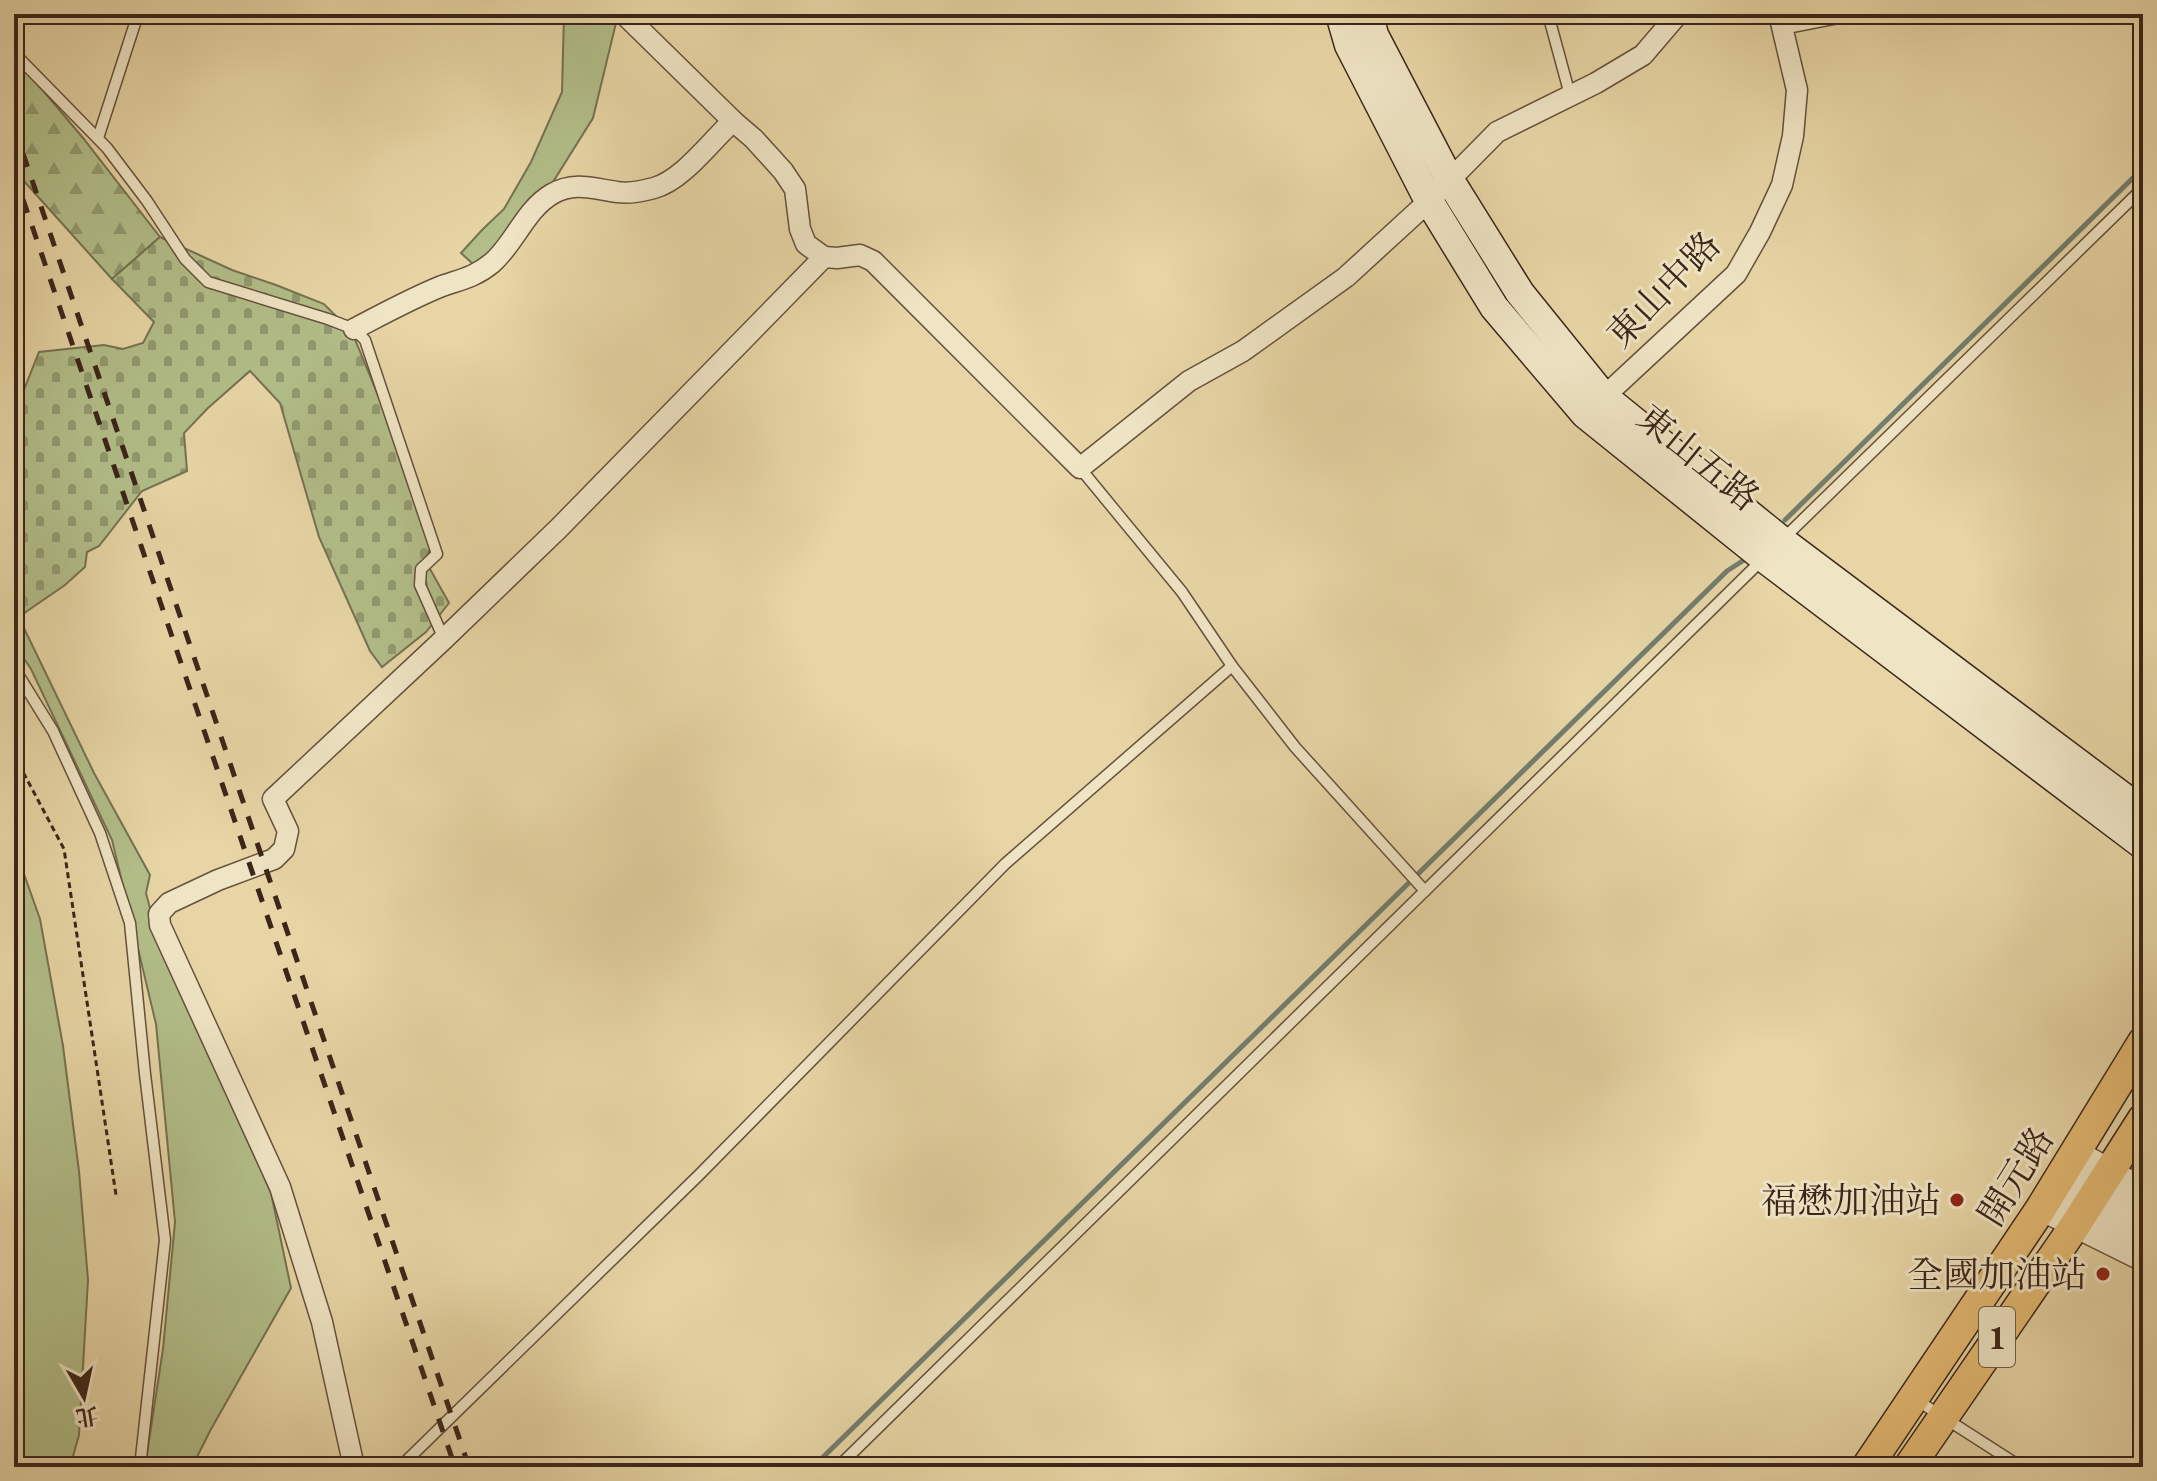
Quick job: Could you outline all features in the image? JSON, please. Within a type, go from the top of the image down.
[{"type":"main road","name":"開元路","points":[[1867,1467],[2058,1180],[2143,1042]]},
{"type":"main road","name":"開元路","points":[[1909,1467],[2093,1199],[2143,1119]]},
{"type":"street","points":[[624,14],[783,171],[795,189],[800,229],[806,244],[824,257],[860,255],[873,261],[1080,468],[1189,381],[1243,351],[1346,277],[1429,201],[1497,132],[1596,83],[1643,55],[1678,14]]},
{"type":"street","name":"東山五路","points":[[1340,14],[1349,45],[1429,201],[1494,307],[1595,406],[2143,845]]},
{"type":"street","name":"東山五路","points":[[1369,14],[1374,35],[1449,179],[1595,406]]},
{"type":"street","points":[[1780,19],[1833,14]]},
{"type":"street","name":"東山中路","points":[[1595,406],[1736,274],[1760,232],[1782,185],[1793,136],[1797,90],[1780,19]]},
{"type":"street","points":[[354,329],[444,285],[470,278],[493,262],[530,214],[550,195],[567,187],[594,187],[631,193],[657,187],[674,178],[733,121]]},
{"type":"street","points":[[354,1467],[322,1322],[280,1187],[160,925],[159,914],[169,903],[181,897],[274,859],[284,849],[288,831],[273,799],[559,528],[824,257]]},
{"type":"street","name":"東山五路","points":[[1773,550],[2143,812]]},
{"type":"street","points":[[2058,1180],[2093,1199],[2142,1215]]},
{"type":"street","points":[[2058,1180],[2093,1199],[2142,1215]]},
{"type":"lane","points":[[98,138],[138,14]]},
{"type":"lane","points":[[1548,14],[1570,95]]},
{"type":"lane","points":[[14,53],[98,138],[147,201],[185,259],[208,282],[328,319],[354,329],[365,340],[437,554],[421,569],[420,585],[444,639]]},
{"type":"lane","points":[[838,1467],[2143,188]]},
{"type":"lane","points":[[1080,468],[1182,592],[1232,666],[1295,747],[1425,891]]},
{"type":"lane","points":[[400,1467],[699,1175],[1005,864],[1232,666]]},
{"type":"lane","points":[[14,668],[53,731],[100,833],[130,923],[165,1240],[140,1467]]},
{"type":"lane","points":[[1913,1398],[2021,1467]]},
{"type":"path","points":[[14,755],[64,849],[116,1195]]},
{"type":"green space","points":[[564,14],[616,14],[593,118],[553,182],[545,210],[487,277],[461,253],[504,209],[531,162],[562,92]]},
{"type":"green space","points":[[14,56],[160,237],[112,279],[14,170]]},
{"type":"green space","points":[[160,237],[232,270],[324,304],[352,332],[436,536],[425,560],[449,603],[426,632],[382,667],[370,651],[319,537],[280,403],[250,371],[184,433],[187,471],[142,491],[99,546],[87,552],[85,567],[65,585],[14,620],[14,519],[19,515],[14,508],[14,415],[39,352],[104,345],[123,349],[143,343],[154,322],[112,279]]},
{"type":"green space","points":[[14,620],[22,624],[94,773],[150,875],[146,893],[157,935],[271,1193],[291,1288],[192,1467],[145,1467],[163,1349],[175,1222],[156,1024],[112,840],[31,669],[14,644]]},
{"type":"green space","points":[[14,846],[40,919],[63,1046],[79,1171],[88,1280],[79,1435],[70,1467],[14,1467]]},
{"type":"waterway","points":[[1785,520],[2143,168]]},
{"type":"waterway","points":[[813,1467],[1727,571],[1744,560]]},
{"type":"railway","points":[[14,127],[469,1467]]},
{"type":"railway","points":[[14,173],[455,1467]]},
{"type":"place","name":"福懋加油站","points":[[1957,1200]]},
{"type":"place","name":"全國加油站","points":[[2103,1274]]}]
